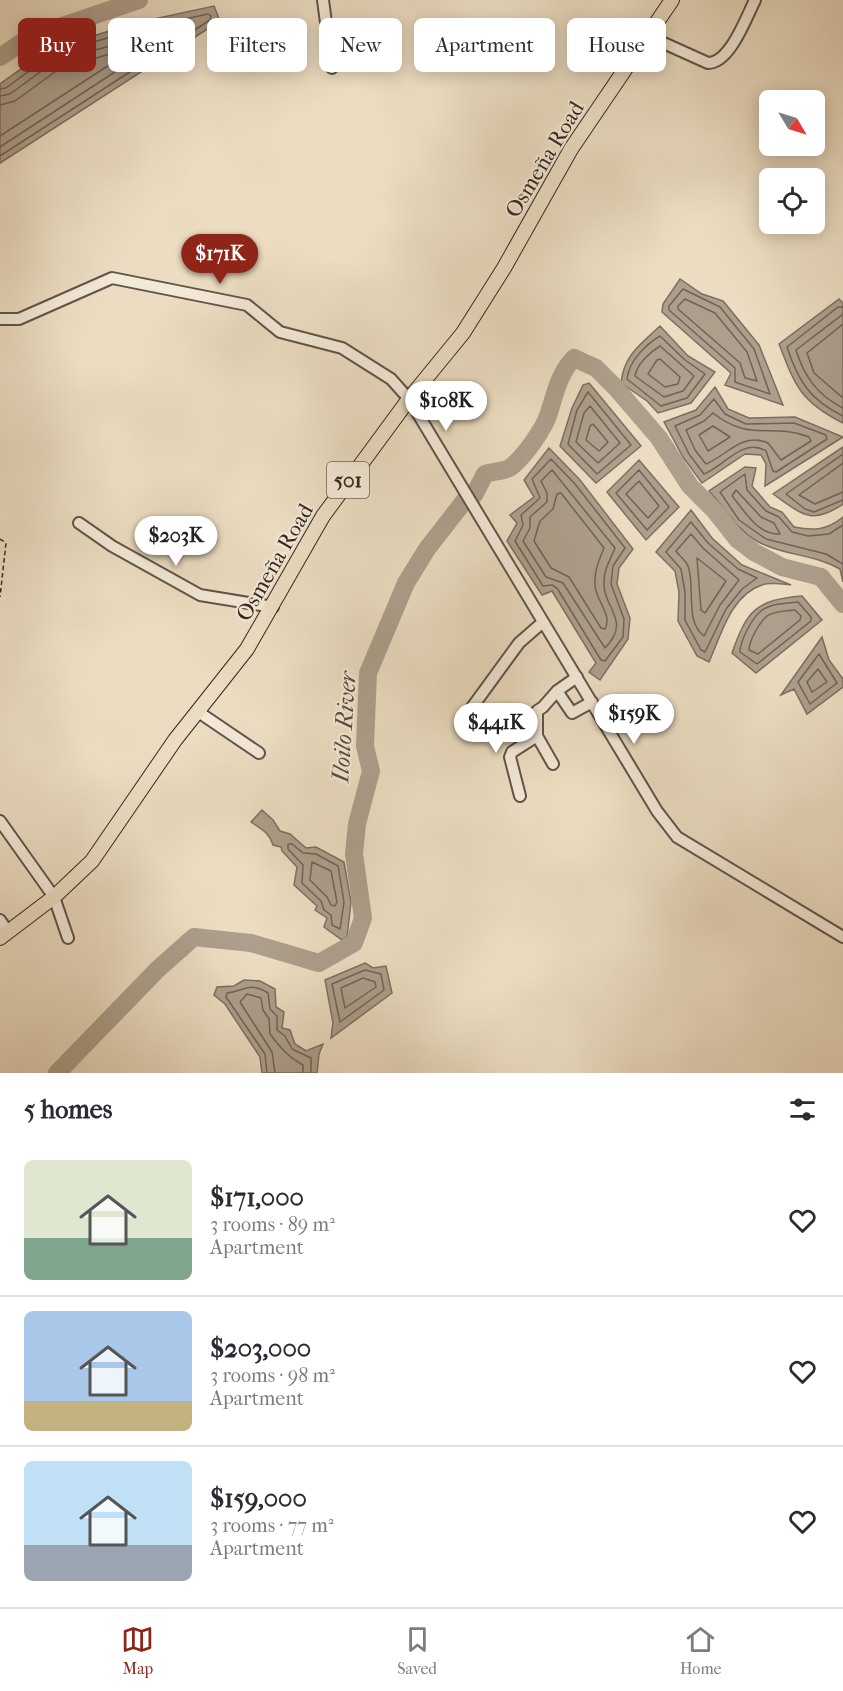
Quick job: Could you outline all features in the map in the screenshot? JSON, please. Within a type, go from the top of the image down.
[{"type":"main road","name":"Osmeña Road","points":[[660,18],[672,0]]},
{"type":"main road","name":"Osmeña Road","points":[[4,935],[54,897],[92,861],[196,711],[247,649],[323,516],[409,399],[463,333],[504,268],[571,149],[623,72]]},
{"type":"street","points":[[323,0],[325,18]]},
{"type":"street","points":[[666,44],[708,63],[719,61],[730,47],[755,0]]},
{"type":"street","points":[[0,319],[19,319],[112,278],[247,305],[280,332],[342,348],[391,379],[409,399],[657,811],[677,837],[843,937]]},
{"type":"street","points":[[79,523],[121,551],[200,595],[273,607]]},
{"type":"street","points":[[465,717],[519,644],[543,622]]},
{"type":"street","points":[[553,764],[537,736],[537,711],[557,691],[577,677]]},
{"type":"street","points":[[557,691],[572,713],[592,702]]},
{"type":"street","points":[[196,711],[259,753]]},
{"type":"street","points":[[520,796],[510,757],[512,752],[537,736]]},
{"type":"street","points":[[0,821],[54,897],[68,938]]},
{"type":"street","points":[[0,920],[4,935]]},
{"type":"path","points":[[0,539],[6,543],[0,597]]},
{"type":"water","points":[[214,6],[219,18],[207,18],[207,29],[195,37],[195,18],[158,18]]},
{"type":"water","points":[[108,31],[108,72],[141,72],[0,163],[0,84],[18,71],[96,72],[96,35]]},
{"type":"water","points":[[680,279],[702,294],[723,301],[759,345],[783,405],[725,385],[731,373],[662,312],[663,304]]},
{"type":"water","points":[[839,299],[843,303],[843,423],[818,408],[801,391],[779,344]]},
{"type":"water","points":[[660,326],[688,356],[715,372],[691,403],[658,413],[647,401],[621,383],[629,358]]},
{"type":"water","points":[[589,383],[641,446],[596,483],[560,446],[572,408],[583,385]]},
{"type":"water","points":[[715,387],[728,409],[749,418],[795,417],[843,437],[765,486],[766,464],[761,455],[745,454],[702,483],[683,457],[664,422],[696,410]]},
{"type":"water","points":[[843,447],[843,504],[823,515],[807,515],[773,494]]},
{"type":"water","points":[[549,448],[580,480],[633,549],[619,568],[617,584],[630,618],[628,639],[600,680],[589,672],[596,663],[552,591],[542,595],[507,541],[517,523],[510,515],[534,497],[524,480]]},
{"type":"water","points":[[639,460],[679,507],[646,540],[607,492]]},
{"type":"water","points":[[745,467],[756,468],[752,486],[770,507],[782,512],[794,527],[820,528],[831,525],[843,517],[843,582],[840,569],[831,564],[765,545],[756,541],[734,522],[709,491]]},
{"type":"water","points":[[691,510],[712,538],[742,565],[791,585],[765,584],[742,597],[728,617],[709,662],[697,656],[678,621],[679,592],[675,571],[656,552]]},
{"type":"water","points":[[802,596],[822,620],[756,673],[732,653],[737,638],[755,610],[774,601]]},
{"type":"water","points":[[822,637],[829,660],[843,679],[843,687],[807,714],[794,689],[781,695]]},
{"type":"water","points":[[262,810],[273,820],[280,831],[290,834],[306,848],[316,847],[344,862],[351,902],[347,937],[342,940],[324,927],[327,918],[315,910],[317,906],[294,885],[297,867],[281,847],[273,845],[267,834],[251,822]]},
{"type":"water","points":[[365,963],[373,968],[386,966],[392,993],[331,1038],[333,1023],[325,980]]},
{"type":"water","points":[[244,980],[260,981],[275,989],[276,1007],[284,1012],[282,1028],[290,1030],[295,1044],[306,1051],[323,1044],[319,1054],[317,1073],[262,1073],[260,1057],[225,1004],[214,995],[217,987],[234,986]]},
{"type":"waterway","points":[[0,57],[30,37],[139,0]]},
{"type":"waterway","name":"Iloilo River","points":[[474,495],[485,474],[511,467],[533,442],[543,427],[561,377],[574,358],[596,368],[616,388],[659,438],[690,486],[714,510],[737,539],[754,552],[782,567],[821,577],[843,604]]},
{"type":"waterway","name":"Iloilo River","points":[[57,1073],[158,969],[194,937],[251,943],[319,963],[354,943],[363,918],[354,854],[357,824],[371,771],[365,746],[368,673],[406,583],[427,549],[465,500]]}]
